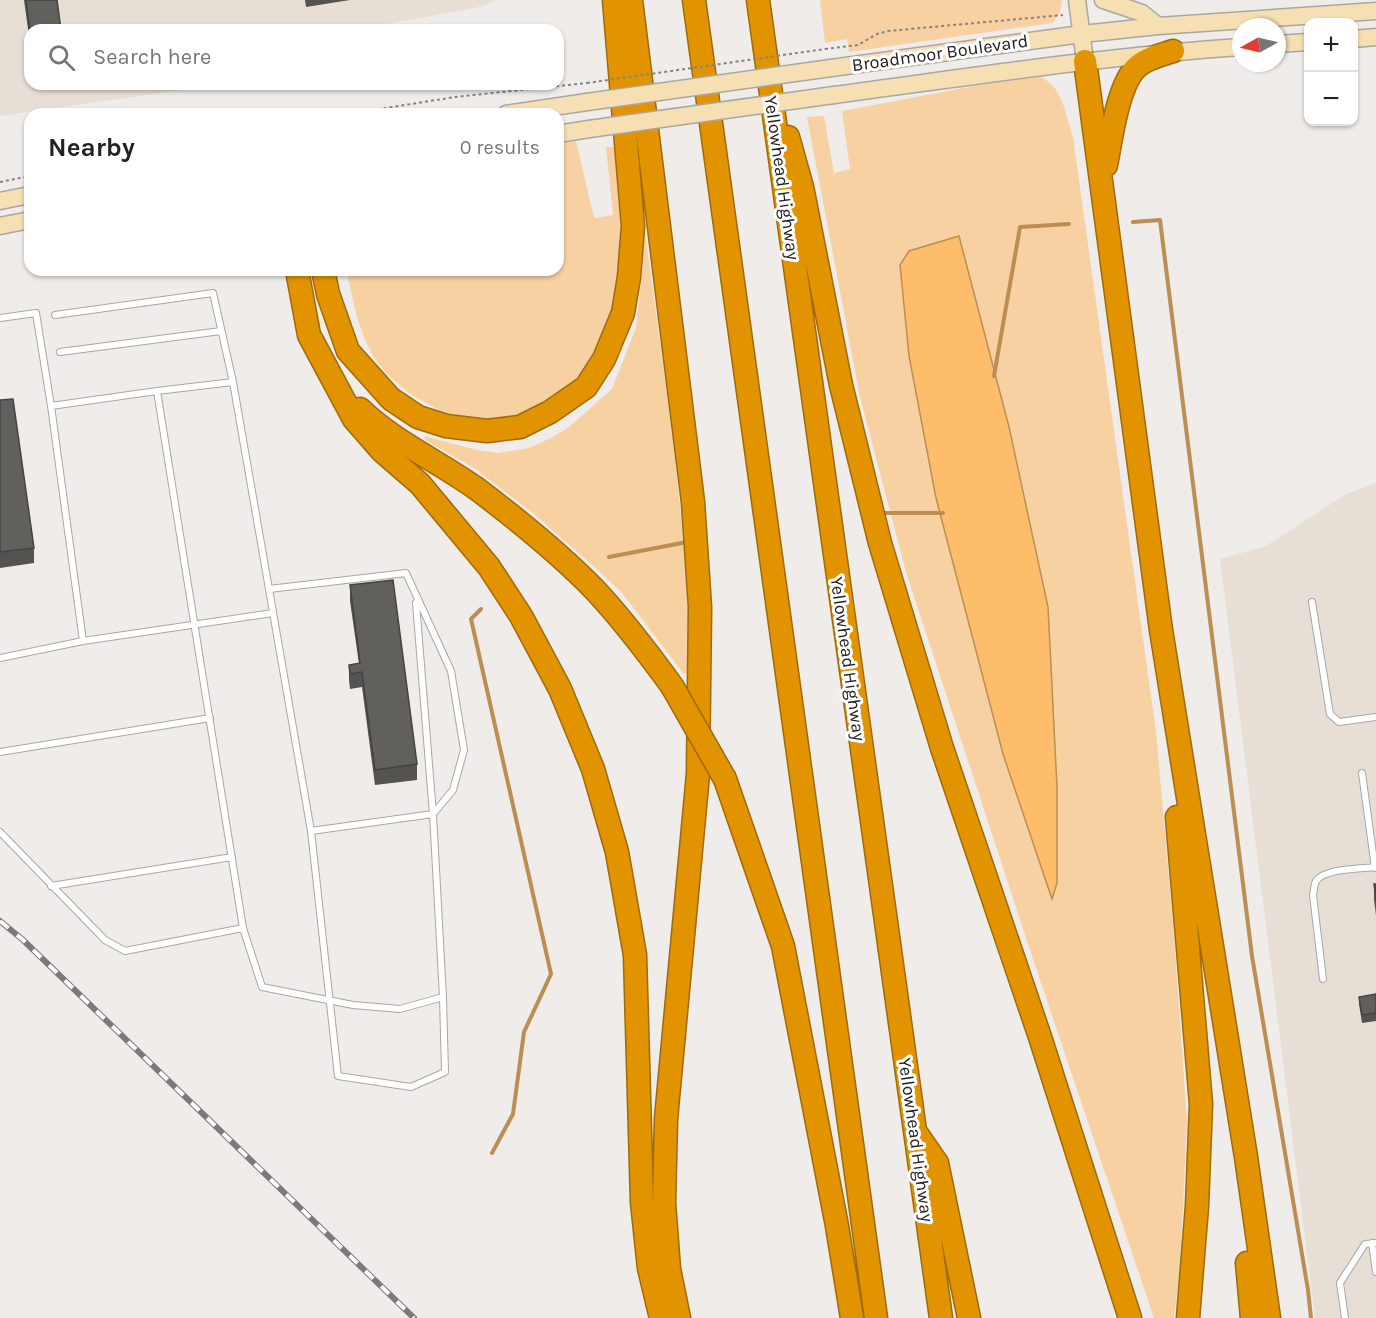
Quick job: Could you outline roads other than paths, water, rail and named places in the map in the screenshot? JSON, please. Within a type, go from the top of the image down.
[{"type":"highway","points":[[324,276],[328,294],[348,351],[391,399],[418,417],[446,426],[487,430],[520,427],[550,412],[586,387],[604,359],[623,314],[633,226],[614,0]]},
{"type":"highway","points":[[631,0],[693,502],[700,607],[698,774],[666,1119],[665,1214],[669,1269],[679,1318]]},
{"type":"highway","points":[[694,0],[876,1318]]},
{"type":"highway","name":"Yellowhead Highway","points":[[758,0],[941,1318]]},
{"type":"highway","points":[[1102,184],[1114,122],[1124,87],[1138,66],[1173,51]]},
{"type":"highway","points":[[765,54],[802,187],[841,385],[879,543],[942,748],[1040,1037],[1131,1318]]},
{"type":"highway","points":[[1085,61],[1161,630],[1269,1318]]},
{"type":"highway","points":[[298,276],[309,334],[354,419],[382,451],[420,484],[495,577],[521,616],[560,689],[593,769],[617,852],[635,955],[642,1202],[649,1268],[661,1318]]},
{"type":"highway","points":[[328,294],[330,276]]},
{"type":"highway","points":[[329,374],[361,411],[397,439],[433,459],[476,489],[554,551],[595,590],[672,686],[725,779],[783,946],[837,1226],[852,1318]]},
{"type":"highway","points":[[1161,630],[1201,1104],[1197,1206],[1188,1318]]},
{"type":"highway","points":[[1236,1101],[1252,1318]]},
{"type":"highway","points":[[914,1130],[937,1163],[969,1318]]},
{"type":"main road","points":[[1103,0],[1142,13],[1158,26]]},
{"type":"main road","points":[[1078,8],[1085,61]]},
{"type":"main road","name":"Broadmoor Boulevard","points":[[546,108],[1082,34],[1376,10]]},
{"type":"main road","points":[[1358,39],[1376,37]]},
{"type":"main road","points":[[1286,43],[1304,42]]},
{"type":"main road","name":"Broadmoor Boulevard","points":[[564,133],[1085,61],[1232,47]]},
{"type":"main road","points":[[0,201],[24,196]]},
{"type":"main road","points":[[0,226],[24,221]]},
{"type":"lane","points":[[55,315],[213,293],[233,382],[311,831],[338,1076],[411,1087],[444,1072],[443,997],[433,814],[416,597]]},
{"type":"lane","points":[[0,318],[36,313],[51,406],[82,641]]},
{"type":"lane","points":[[60,352],[221,331]]},
{"type":"lane","points":[[51,406],[233,382]]},
{"type":"lane","points":[[157,391],[243,928],[262,987],[353,1005],[400,1009],[443,997]]},
{"type":"lane","points":[[269,589],[406,573],[451,670],[464,750],[453,790],[433,814],[311,831]]},
{"type":"lane","points":[[1312,602],[1330,714],[1339,722],[1376,717]]},
{"type":"lane","points":[[0,658],[82,641],[273,612]]},
{"type":"lane","points":[[0,752],[210,718]]},
{"type":"lane","points":[[1323,979],[1313,895],[1314,883],[1331,872],[1376,867],[1362,773]]},
{"type":"lane","points":[[0,832],[105,940],[125,951],[243,928]]},
{"type":"lane","points":[[51,886],[232,857]]},
{"type":"lane","points":[[1345,1318],[1340,1282],[1365,1244],[1374,1243],[1376,1272]]},
{"type":"waterway","points":[[1133,222],[1160,220],[1252,956],[1311,1318]]},
{"type":"waterway","points":[[994,376],[1020,227],[1069,224]]},
{"type":"waterway","points":[[884,513],[943,513]]},
{"type":"waterway","points":[[609,557],[687,542]]},
{"type":"waterway","points":[[481,609],[471,619],[551,974],[524,1032],[513,1114],[492,1153]]},
{"type":"railway","points":[[0,921],[22,939],[414,1318]]}]
